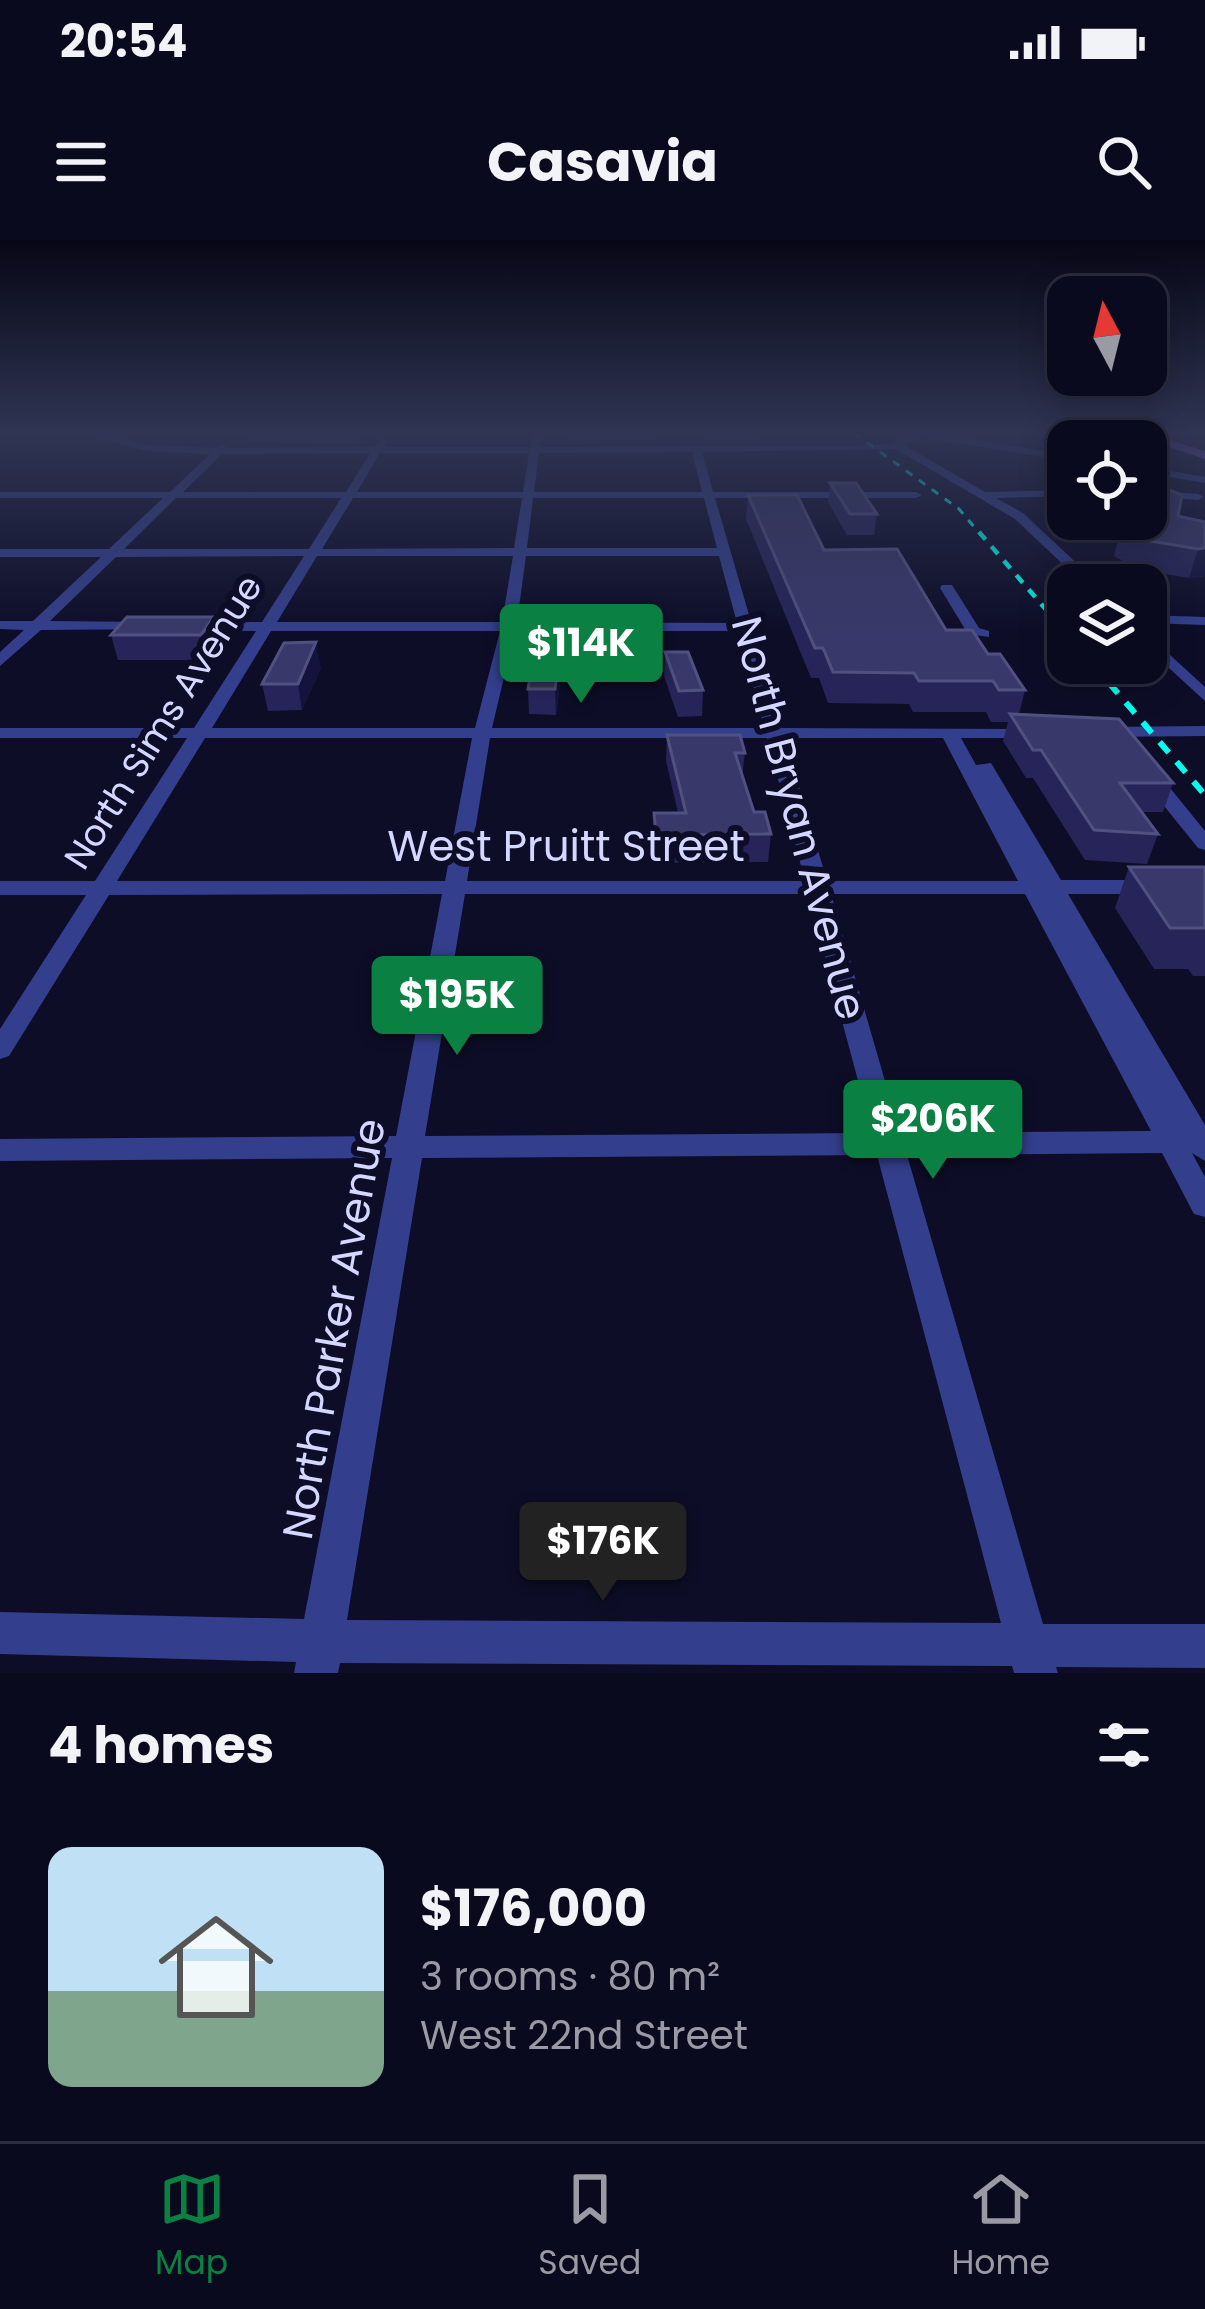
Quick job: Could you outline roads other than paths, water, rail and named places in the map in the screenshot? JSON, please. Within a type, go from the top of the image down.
[{"type":"street","points":[[0,661],[169,500]]},
{"type":"street","name":"North Sims Avenue","points":[[0,1050],[345,500]]},
{"type":"street","name":"North Parker Avenue","points":[[319,1657],[459,885],[482,733],[508,627],[528,500]]},
{"type":"street","name":"North Bryan Avenue","points":[[710,500],[1032,1661]]},
{"type":"street","points":[[986,500],[1031,524],[1072,564]]},
{"type":"street","points":[[0,553],[726,552]]},
{"type":"street","points":[[946,587],[973,631],[984,634]]},
{"type":"street","points":[[1167,620],[1205,621]]},
{"type":"street","points":[[0,625],[746,627]]},
{"type":"street","points":[[1167,659],[1205,696]]},
{"type":"street","points":[[1077,733],[1127,748],[1205,731]]},
{"type":"street","points":[[0,733],[1054,733]]},
{"type":"street","points":[[957,733],[1192,1145],[1205,1205]]},
{"type":"street","points":[[1127,748],[1205,844]]},
{"type":"street","name":"West Pruitt Street","points":[[0,888],[1205,887]]},
{"type":"street","points":[[0,1150],[1192,1145]]},
{"type":"street","points":[[0,1633],[319,1657],[1032,1661],[1205,1646]]},
{"type":"railway","points":[[946,500],[981,535]]},
{"type":"railway","points":[[979,532],[1047,611]]},
{"type":"railway","points":[[1110,684],[1205,795]]}]
